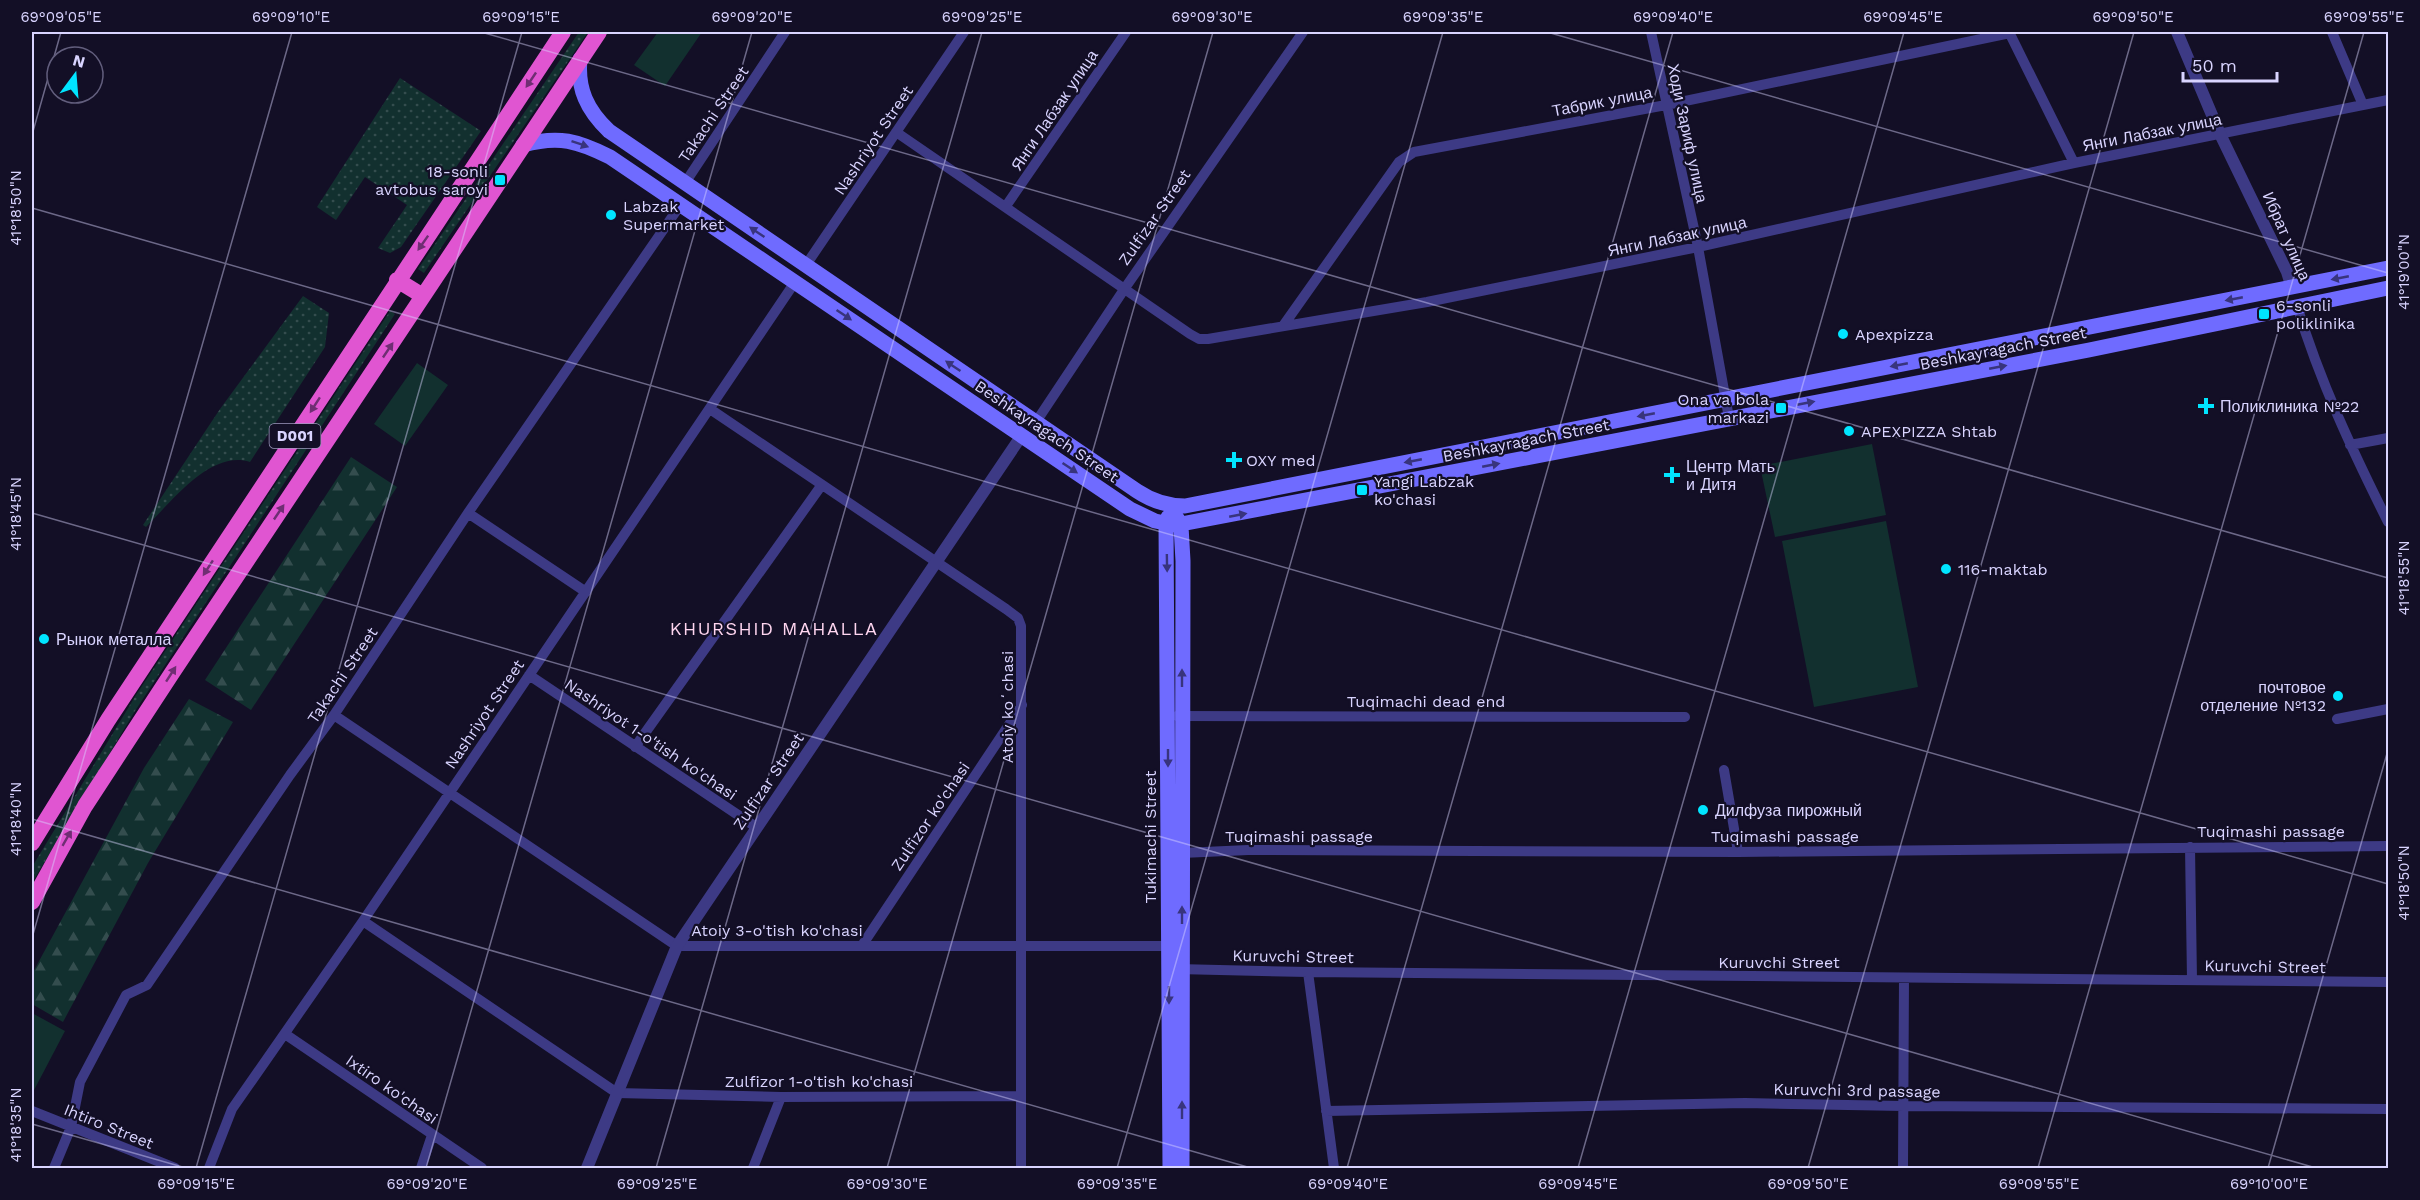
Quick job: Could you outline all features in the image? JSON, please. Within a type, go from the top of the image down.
[{"type":"highway","name":"D001","points":[[32,843],[108,720],[563,32]]},
{"type":"highway","name":"D001","points":[[32,902],[85,806],[599,32]]},
{"type":"highway","points":[[397,280],[423,297]]},
{"type":"main road","name":"Beshkayragach Street","points":[[580,59],[580,85],[587,105],[609,131],[1137,491],[1152,500],[1172,506],[1185,507],[2388,268]]},
{"type":"main road","name":"Beshkayragach Street","points":[[523,145],[541,140],[568,140],[597,150],[623,165],[1130,509],[1173,525],[2078,352],[2388,288]]},
{"type":"main road","points":[[623,165],[634,148]]},
{"type":"main road","name":"Ибрат улица","points":[[2292,288],[2297,306]]},
{"type":"main road","points":[[1172,506],[1173,525]]},
{"type":"main road","name":"Tukimachi Street","points":[[1170,1168],[1175,969],[1173,525]]},
{"type":"main road","name":"Tukimachi Street","points":[[1175,716],[1182,853],[1175,946]]},
{"type":"main road","name":"Tukimachi Street","points":[[1175,969],[1182,1168]]},
{"type":"street","name":"Takachi Street","points":[[685,183],[785,32]]},
{"type":"street","name":"Nashriyot Street","points":[[806,265],[964,32]]},
{"type":"street","name":"Янги Лабзак улица","points":[[1006,206],[1126,32]]},
{"type":"street","name":"Zulfizar Street","points":[[1036,422],[1125,288],[1303,32]]},
{"type":"street","name":"Ходи Зариф улица","points":[[1651,32],[1698,248],[1730,418]]},
{"type":"street","name":"Табрик улица","points":[[1283,326],[1399,162],[1414,152],[1666,105],[2009,32]]},
{"type":"street","points":[[2009,32],[2074,163]]},
{"type":"street","name":"Ибрат улица","points":[[2177,32],[2220,134],[2287,272],[2292,288]]},
{"type":"street","points":[[2332,32],[2363,105]]},
{"type":"street","name":"Янги Лабзак улица","points":[[896,132],[1199,339],[1428,302],[1698,248],[2074,163],[2388,100]]},
{"type":"street","name":"Takachi Street","points":[[54,1168],[72,1127],[80,1082],[126,995],[147,985],[283,784],[334,715],[468,513],[681,204]]},
{"type":"street","name":"Nashriyot Street","points":[[209,1168],[232,1109],[363,921],[795,282]]},
{"type":"street","name":"Ибрат улица","points":[[2297,306],[2318,371],[2350,445],[2388,522]]},
{"type":"street","name":"Atoiy koʻchasi","points":[[710,409],[1017,618],[1022,635],[1021,1168]]},
{"type":"street","name":"Zulfizar Street","points":[[587,1168],[677,946],[1022,435]]},
{"type":"street","points":[[2350,445],[2388,438]]},
{"type":"street","points":[[634,747],[821,486]]},
{"type":"street","points":[[468,513],[586,592]]},
{"type":"street","name":"Nashriyot 1-o'tish ko'chasi","points":[[529,675],[756,827]]},
{"type":"street","name":"Zulfizor ko'chasi","points":[[862,944],[1022,704]]},
{"type":"street","points":[[2337,719],[2388,709]]},
{"type":"street","name":"Atoiy 3-o'tish ko'chasi","points":[[334,715],[677,946],[862,944],[1175,946]]},
{"type":"street","name":"Tuqimachi dead end","points":[[1175,716],[1685,717]]},
{"type":"street","points":[[1724,770],[1738,852]]},
{"type":"street","name":"Tuqimashi passage","points":[[1182,853],[1248,850],[1738,852],[2388,846]]},
{"type":"street","points":[[2190,847],[2192,980]]},
{"type":"street","points":[[363,921],[617,1093]]},
{"type":"street","name":"Kuruvchi Street","points":[[1175,969],[2388,982]]},
{"type":"street","points":[[1308,972],[1334,1168]]},
{"type":"street","points":[[1903,1168],[1904,978]]},
{"type":"street","name":"Ixtiro ko'chasi","points":[[285,1034],[482,1168]]},
{"type":"street","name":"Zulfizor 1-o'tish ko'chasi","points":[[617,1093],[781,1097],[1021,1095]]},
{"type":"street","points":[[753,1168],[781,1097]]},
{"type":"street","name":"Kuruvchi 3rd passage","points":[[1326,1111],[1745,1103],[2388,1109]]},
{"type":"street","name":"Ihtiro Street","points":[[32,1111],[175,1168]]},
{"type":"street","points":[[421,1168],[432,1135]]},
{"type":"green space","points":[[579,32],[588,32],[424,273],[418,269]]},
{"type":"green space","points":[[658,32],[702,32],[665,86],[634,65]]},
{"type":"green space","points":[[400,78],[481,131],[401,247],[390,253],[378,248],[407,205],[365,177],[336,220],[317,207]]},
{"type":"green space","points":[[303,296],[329,313],[325,347],[250,462],[235,460],[221,463],[207,470],[180,492],[146,527],[143,525],[220,409]]},
{"type":"green space","points":[[390,311],[395,314],[135,711],[32,883],[32,867],[136,695]]},
{"type":"green space","points":[[417,363],[448,385],[405,446],[374,424]]},
{"type":"green space","points":[[1872,444],[1886,515],[1775,537],[1760,466]]},
{"type":"green space","points":[[351,457],[397,487],[251,710],[205,680]]},
{"type":"green space","points":[[1886,521],[1918,687],[1814,707],[1782,541]]},
{"type":"green space","points":[[189,699],[233,722],[148,863],[63,1022],[32,1004],[32,974],[144,768]]},
{"type":"green space","points":[[32,1013],[65,1031],[32,1094]]},
{"type":"place","name":"18-sonli avtobus saroyi","points":[[500,180]]},
{"type":"place","name":"Labzak Supermarket","points":[[611,215]]},
{"type":"place","name":"6-sonli poliklinika","points":[[2264,314]]},
{"type":"place","name":"Apexpizza","points":[[1843,334]]},
{"type":"place","name":"Поликлиника №22","points":[[2206,406]]},
{"type":"place","name":"Ona va bola markazi","points":[[1781,408]]},
{"type":"place","name":"APEXPIZZA Shtab","points":[[1849,431]]},
{"type":"place","name":"OXY med","points":[[1234,460]]},
{"type":"place","name":"Центр Мать и Дитя","points":[[1672,475]]},
{"type":"place","name":"Yangi Labzak ko'chasi","points":[[1362,490]]},
{"type":"place","name":"116-maktab","points":[[1946,569]]},
{"type":"place","name":"Рынок металла","points":[[44,639]]},
{"type":"place","name":"почтовое отделение №132","points":[[2338,696]]},
{"type":"place","name":"Дилфуза пирожный","points":[[1703,810]]},
{"type":"district","name":"KHURSHID MAHALLA","points":[[774,629]]}]
